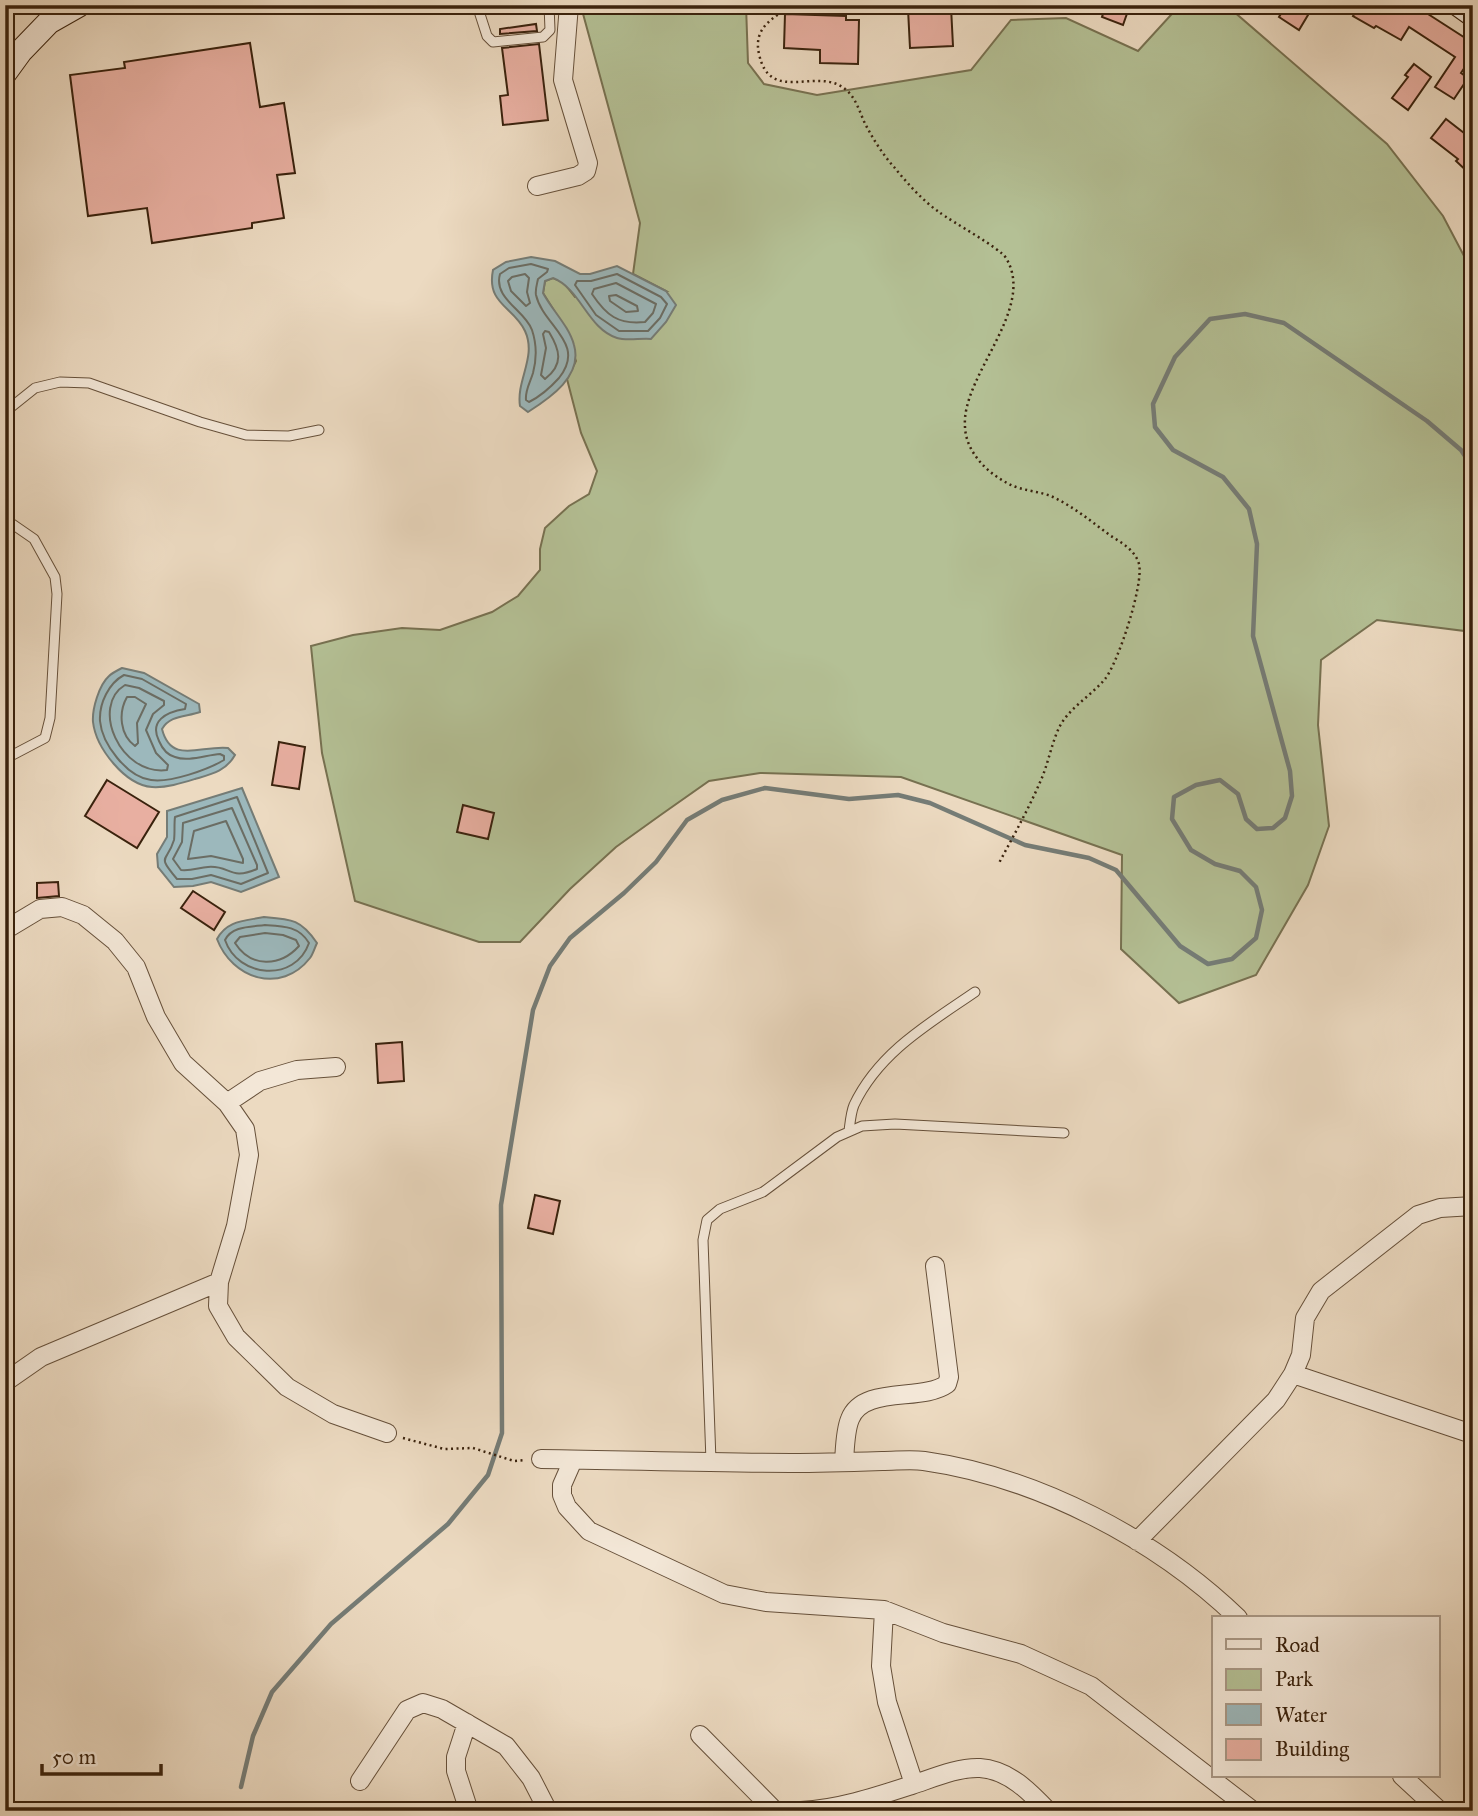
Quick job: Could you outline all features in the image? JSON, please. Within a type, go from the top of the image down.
[{"type":"main road","points":[[5,73],[21,51],[49,22],[79,5]]},
{"type":"main road","points":[[1459,5],[1473,15]]},
{"type":"street","points":[[537,186],[578,176],[586,171],[588,163],[563,80],[569,5]]},
{"type":"street","points":[[5,930],[40,909],[62,906],[83,915],[115,941],[136,967],[156,1017],[183,1063],[227,1103],[245,1129],[249,1155],[236,1226],[219,1282],[218,1306],[236,1338],[287,1387],[333,1414],[387,1433]]},
{"type":"street","points":[[227,1103],[260,1082],[297,1070],[336,1067]]},
{"type":"street","points":[[1137,1541],[1276,1400],[1293,1374],[1301,1355],[1305,1318],[1321,1291],[1418,1215],[1440,1208],[1473,1206]]},
{"type":"street","points":[[844,1462],[849,1420],[855,1410],[870,1400],[937,1391],[947,1384],[935,1266]]},
{"type":"street","points":[[5,1382],[41,1357],[219,1282]]},
{"type":"street","points":[[1293,1374],[1466,1432]]},
{"type":"street","points":[[541,1460],[921,1461],[981,1472],[1033,1489],[1084,1512],[1137,1541],[1211,1592],[1236,1616]]},
{"type":"street","points":[[573,1460],[562,1485],[562,1495],[567,1507],[589,1531],[724,1594],[766,1602],[884,1610],[943,1633],[1021,1654],[1091,1686],[1253,1811]]},
{"type":"street","points":[[884,1610],[881,1666],[887,1702],[914,1784]]},
{"type":"street","points":[[360,1781],[407,1710],[423,1703],[442,1709],[506,1746],[531,1778],[548,1811]]},
{"type":"street","points":[[467,1723],[456,1757],[456,1771],[469,1811]]},
{"type":"street","points":[[700,1735],[775,1811]]},
{"type":"street","points":[[801,1811],[828,1809],[950,1772],[981,1768],[1007,1776],[1029,1791],[1048,1811]]},
{"type":"street","points":[[1404,1778],[1440,1811]]},
{"type":"lane","points":[[477,5],[487,36],[493,42],[543,37],[550,30],[549,5]]},
{"type":"lane","points":[[5,412],[35,388],[60,382],[89,383],[200,422],[246,435],[289,436],[319,430]]},
{"type":"lane","points":[[5,519],[34,539],[55,577],[57,594],[50,718],[45,738],[5,759]]},
{"type":"lane","points":[[849,1131],[853,1107],[874,1072],[909,1038],[975,992]]},
{"type":"lane","points":[[711,1461],[703,1240],[707,1220],[720,1209],[763,1192],[837,1137],[862,1126],[895,1124],[1065,1133]]},
{"type":"path","points":[[791,5],[767,23],[758,36],[758,51],[763,67],[773,79],[790,82],[833,81],[843,87],[852,95],[867,128],[894,167],[937,210],[1005,256],[1013,277],[1011,304],[966,406],[965,426],[969,447],[979,461],[1009,484],[1050,495],[1070,506],[1132,550],[1139,565],[1139,583],[1119,652],[1106,678],[1058,728],[1042,777],[999,863]]},
{"type":"path","points":[[387,1433],[444,1449],[473,1448],[514,1461]]},
{"type":"green space","points":[[609,5],[746,5],[748,63],[764,84],[817,95],[971,70],[1011,20],[1066,18],[1138,51],[1180,5],[1206,5],[1233,11],[1387,144],[1443,216],[1473,273],[1473,632],[1377,620],[1321,660],[1318,725],[1329,826],[1308,885],[1256,975],[1179,1003],[1121,949],[1122,855],[901,777],[760,773],[709,781],[616,847],[570,889],[520,942],[479,942],[355,901],[322,753],[311,646],[353,635],[402,628],[440,630],[492,612],[518,596],[540,570],[540,549],[545,528],[569,506],[589,494],[597,471],[581,433],[567,379],[576,361],[563,325],[543,293],[545,281],[553,278],[563,282],[575,297],[666,291],[633,274],[640,223],[582,10]]},
{"type":"water","points":[[531,257],[555,261],[580,274],[590,274],[617,266],[666,291],[676,305],[651,339],[621,339],[598,326],[563,283],[553,278],[545,281],[543,293],[568,331],[576,356],[574,367],[563,385],[528,412],[520,406],[520,396],[528,359],[528,341],[520,323],[497,298],[492,281],[493,270],[506,262]]},
{"type":"water","points":[[122,668],[144,673],[199,704],[200,712],[165,724],[162,729],[172,747],[188,751],[228,748],[235,755],[231,760],[213,773],[163,787],[142,785],[122,772],[113,764],[100,743],[93,717],[102,685],[110,675]]},
{"type":"water","points":[[242,788],[279,877],[241,892],[211,882],[174,887],[158,867],[157,854],[167,837],[167,811]]},
{"type":"water","points":[[264,917],[295,922],[306,929],[317,943],[310,958],[285,976],[272,979],[245,972],[224,953],[217,939],[231,925]]},
{"type":"building","points":[[1106,5],[1130,5],[1123,25],[1102,17]]},
{"type":"building","points":[[1286,5],[1314,5],[1299,30],[1279,17]]},
{"type":"building","points":[[1359,5],[1424,5],[1431,9],[1428,14],[1473,43],[1473,55],[1461,73],[1468,78],[1454,99],[1435,87],[1455,57],[1409,27],[1401,40],[1376,26],[1374,28],[1353,16]]},
{"type":"building","points":[[951,7],[953,46],[910,48],[908,9]]},
{"type":"building","points":[[785,14],[846,16],[846,20],[859,20],[858,64],[820,63],[820,50],[784,48]]},
{"type":"building","points":[[536,24],[537,31],[500,34],[500,29]]},
{"type":"building","points":[[250,43],[260,107],[284,103],[295,173],[277,175],[284,218],[252,223],[252,228],[152,243],[147,208],[88,216],[70,75],[125,68],[124,62]]},
{"type":"building","points":[[539,44],[548,120],[503,125],[500,96],[508,95],[502,48]]},
{"type":"building","points":[[1414,64],[1431,77],[1408,110],[1392,98]]},
{"type":"building","points":[[1446,119],[1473,140],[1473,177],[1456,161],[1458,159],[1431,138]]},
{"type":"building","points":[[279,742],[305,747],[299,789],[272,785]]},
{"type":"building","points":[[107,780],[159,812],[137,848],[85,816]]},
{"type":"building","points":[[463,805],[494,813],[488,839],[457,832]]},
{"type":"building","points":[[58,882],[59,896],[37,898],[37,883]]},
{"type":"building","points":[[193,891],[225,912],[214,930],[181,908]]},
{"type":"building","points":[[402,1042],[404,1081],[378,1083],[376,1044]]},
{"type":"building","points":[[535,1195],[560,1201],[553,1234],[528,1228]]},
{"type":"waterway","points":[[241,1787],[253,1736],[272,1692],[331,1624],[448,1524],[488,1475],[502,1433],[501,1205],[533,1010],[550,966],[570,938],[656,862],[687,820],[722,800],[765,788],[849,799],[898,795],[930,803],[1025,845],[1089,858],[1116,870],[1180,946],[1208,964],[1232,959],[1256,938],[1262,910],[1256,887],[1240,871],[1215,864],[1191,850],[1172,819],[1174,797],[1196,785],[1220,780],[1238,794],[1246,819],[1257,829],[1273,828],[1285,818],[1292,796],[1290,771],[1253,636],[1257,544],[1249,509],[1223,477],[1173,450],[1155,427],[1153,404],[1175,357],[1210,319],[1245,314],[1284,323],[1427,421],[1461,450],[1473,468]]}]
